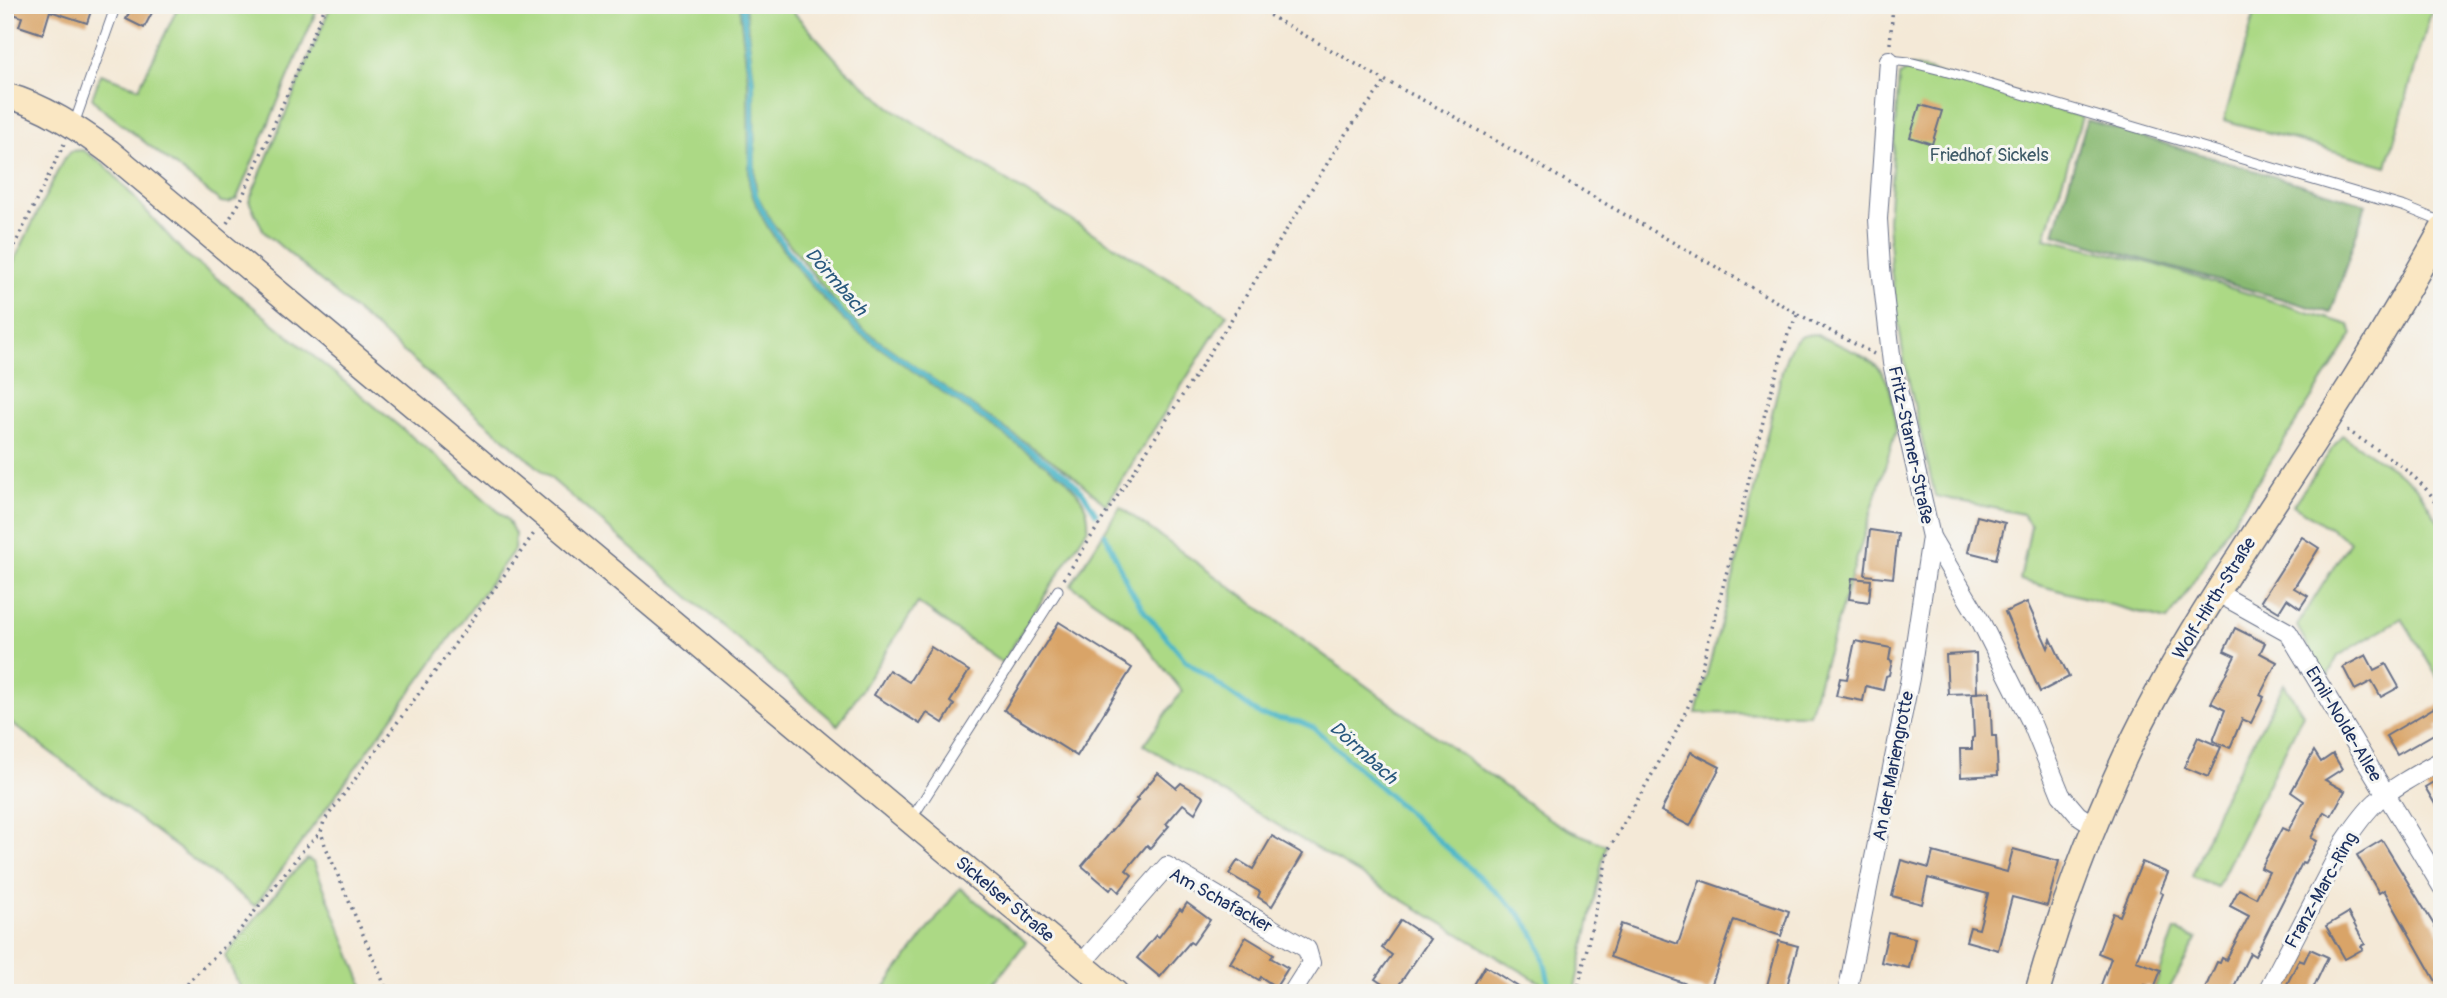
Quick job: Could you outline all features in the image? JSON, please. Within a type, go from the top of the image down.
[{"type":"main road","name":"Sickelser Straße","points":[[5,95],[46,110],[110,152],[1116,993]]},
{"type":"main road","name":"Wolf-Hirth-Straße","points":[[2037,993],[2059,922],[2095,826],[2136,735],[2216,592],[2329,419],[2396,311],[2442,229]]},
{"type":"street","name":"Fritz-Stamer-Straße","points":[[1889,60],[1878,219],[1881,268],[1892,363],[1931,537],[1980,620],[2032,724],[2061,795],[2078,815],[2095,826]]},
{"type":"street","name":"An der Mariengrotte","points":[[1847,993],[1910,678],[1931,537]]},
{"type":"street","name":"Emil-Nolde-Allee","points":[[2216,592],[2288,632],[2442,887]]},
{"type":"street","name":"Franz-Marc-Ring","points":[[2266,993],[2345,841],[2374,804],[2442,760]]},
{"type":"street","name":"Am Schafacker","points":[[1082,963],[1167,866],[1307,949],[1311,963],[1292,993]]},
{"type":"lane","points":[[74,126],[116,5]]},
{"type":"lane","points":[[1889,60],[1941,70],[2405,207],[2442,222]]},
{"type":"lane","points":[[902,813],[1058,590]]},
{"type":"path","points":[[214,239],[241,201],[326,5]]},
{"type":"path","points":[[1251,5],[1444,111],[1798,314],[1892,363]]},
{"type":"path","points":[[1889,60],[1893,5]]},
{"type":"path","points":[[1058,590],[1231,320],[1346,133],[1386,81]]},
{"type":"path","points":[[5,265],[74,126]]},
{"type":"path","points":[[1577,993],[1609,849],[1673,738],[1699,679],[1765,413],[1788,334],[1798,314]]},
{"type":"path","points":[[2329,419],[2408,470],[2429,490],[2442,510]]},
{"type":"path","points":[[177,993],[236,935],[321,831],[324,821],[547,516]]},
{"type":"path","points":[[321,831],[388,993]]},
{"type":"green space","points":[[179,5],[319,5],[237,198],[229,203],[221,202],[92,98],[101,74],[139,88]]},
{"type":"green space","points":[[331,5],[739,5],[748,80],[749,182],[764,221],[777,242],[825,301],[856,331],[1065,478],[1085,507],[1088,528],[1002,663],[918,603],[838,725],[264,232],[249,201]]},
{"type":"green space","points":[[745,5],[787,5],[845,69],[890,107],[1227,314],[1106,505],[1070,473],[859,326],[840,308],[771,221],[757,195],[755,180],[754,80]]},
{"type":"green space","points":[[2257,5],[2433,5],[2387,166],[2224,120]]},
{"type":"green space","name":"Friedhof Sickels","points":[[1912,66],[2082,117],[2045,238],[2154,264],[2349,325],[2353,334],[2167,620],[2020,580],[2031,526],[2022,514],[1935,496],[1904,360],[1891,270],[1888,220],[1899,76]]},
{"type":"green space","points":[[2087,120],[2366,204],[2331,313],[2054,234]]},
{"type":"green space","points":[[83,150],[105,165],[184,253],[444,463],[508,520],[515,534],[514,550],[255,906],[5,718],[5,280],[63,160],[71,151]]},
{"type":"green space","points":[[1815,334],[1861,355],[1877,366],[1886,378],[1891,393],[1896,431],[1809,714],[1696,713],[1734,575],[1782,371],[1795,341],[1800,337]]},
{"type":"green space","points":[[2342,435],[2404,476],[2418,489],[2442,527],[2442,685],[2402,618],[2338,656],[2326,679],[2297,626],[2350,541],[2293,505]]},
{"type":"green space","points":[[1120,507],[1548,818],[1606,845],[1575,988],[1546,986],[1144,745],[1182,691],[1131,627],[1071,585]]},
{"type":"green space","points":[[2284,684],[2303,714],[2217,887],[2192,877],[2220,804]]},
{"type":"green space","points":[[307,859],[314,863],[366,993],[243,993],[225,956],[289,877]]},
{"type":"green space","points":[[960,888],[1026,942],[987,993],[880,993]]},
{"type":"green space","points":[[2175,930],[2197,939],[2167,993],[2153,993]]},
{"type":"building","points":[[5,5],[93,5],[87,23],[50,11],[43,34],[19,26],[22,17],[5,11]]},
{"type":"building","points":[[133,5],[156,5],[144,28],[126,19]]},
{"type":"building","points":[[1920,105],[1942,111],[1932,144],[1910,137]]},
{"type":"building","points":[[1977,516],[2005,523],[1996,559],[1968,552]]},
{"type":"building","points":[[1870,530],[1898,534],[1893,578],[1865,575]]},
{"type":"building","points":[[2302,537],[2319,548],[2294,588],[2308,596],[2300,608],[2287,599],[2279,612],[2261,601]]},
{"type":"building","points":[[1852,578],[1871,580],[1869,602],[1849,599]]},
{"type":"building","points":[[2027,602],[2048,648],[2051,639],[2069,677],[2040,692],[2005,612]]},
{"type":"building","points":[[1059,622],[1132,668],[1077,756],[1004,710]]},
{"type":"building","points":[[2235,628],[2265,643],[2260,653],[2277,662],[2260,695],[2264,697],[2251,723],[2242,719],[2230,748],[2213,741],[2225,710],[2211,703],[2235,656],[2224,651]]},
{"type":"building","points":[[1855,641],[1891,648],[1889,660],[1892,661],[1883,690],[1866,686],[1863,701],[1836,696],[1840,678],[1847,679]]},
{"type":"building","points":[[931,647],[969,671],[950,702],[954,705],[943,723],[927,713],[920,724],[874,695],[889,670],[909,682]]},
{"type":"building","points":[[1976,653],[1977,693],[1948,694],[1946,655]]},
{"type":"building","points":[[2366,655],[2374,670],[2386,664],[2399,687],[2381,697],[2372,681],[2355,690],[2343,667]]},
{"type":"building","points":[[1990,692],[1992,736],[1996,736],[1998,775],[1961,777],[1960,749],[1972,749],[1974,737],[1972,693]]},
{"type":"building","points":[[2442,703],[2442,724],[2436,727],[2439,731],[2397,755],[2386,736]]},
{"type":"building","points":[[2198,737],[2221,747],[2208,777],[2184,767]]},
{"type":"building","points":[[2314,751],[2321,762],[2333,754],[2342,769],[2325,780],[2345,791],[2331,816],[2324,812],[2311,838],[2317,841],[2304,864],[2302,863],[2255,956],[2250,953],[2231,993],[2203,993],[2217,962],[2220,963],[2222,958],[2226,960],[2249,916],[2230,906],[2239,889],[2256,898],[2269,872],[2261,868],[2282,828],[2288,831],[2304,801],[2291,792]]},
{"type":"building","points":[[1691,752],[1720,767],[1690,826],[1661,811]]},
{"type":"building","points":[[1158,773],[1176,788],[1181,783],[1204,797],[1195,813],[1183,804],[1150,848],[1147,845],[1126,870],[1132,875],[1119,892],[1113,886],[1110,890],[1082,866]]},
{"type":"building","points":[[2442,777],[2442,816],[2425,787]]},
{"type":"building","points":[[1272,836],[1303,854],[1272,906],[1258,897],[1260,892],[1229,874],[1238,860],[1253,869]]},
{"type":"building","points":[[2382,840],[2442,938],[2442,992],[2384,890],[2379,893],[2357,855]]},
{"type":"building","points":[[2013,849],[2059,861],[2047,906],[2012,897],[1998,950],[1966,941],[1970,927],[1979,929],[1988,894],[1928,878],[1922,904],[1892,896],[1901,860],[1929,868],[1933,852],[2007,872]]},
{"type":"building","points":[[2142,862],[2168,873],[2160,892],[2163,894],[2136,961],[2161,970],[2154,988],[2145,985],[2143,993],[2098,993],[2111,958],[2098,953],[2113,913],[2120,916]]},
{"type":"building","points":[[1700,880],[1789,911],[1781,936],[1734,920],[1709,992],[1610,957],[1621,924],[1678,944]]},
{"type":"building","points":[[1187,903],[1210,920],[1193,944],[1190,942],[1160,977],[1137,958],[1156,935],[1159,937]]},
{"type":"building","points":[[2348,913],[2365,944],[2361,946],[2363,949],[2345,959],[2326,926]]},
{"type":"building","points":[[1401,920],[1430,939],[1394,992],[1375,979],[1392,955],[1382,948]]},
{"type":"building","points":[[1888,932],[1915,938],[1909,968],[1881,962]]},
{"type":"building","points":[[1246,937],[1274,954],[1271,958],[1288,968],[1276,987],[1230,963]]},
{"type":"building","points":[[1779,941],[1798,946],[1785,993],[1765,993]]},
{"type":"building","points":[[2310,949],[2328,957],[2311,993],[2300,993],[2286,986],[2299,960],[2304,962]]},
{"type":"building","points":[[1485,966],[1528,993],[1469,993]]},
{"type":"waterway","name":"Dörmbach","points":[[742,5],[752,80],[752,182],[757,200],[780,240],[828,299],[858,329],[1067,476],[1084,494],[1096,513]]},
{"type":"waterway","name":"Dörmbach","points":[[1105,534],[1129,587],[1145,612],[1186,661],[1260,715],[1300,722],[1314,728],[1514,908],[1530,927],[1540,947],[1551,993]]}]
